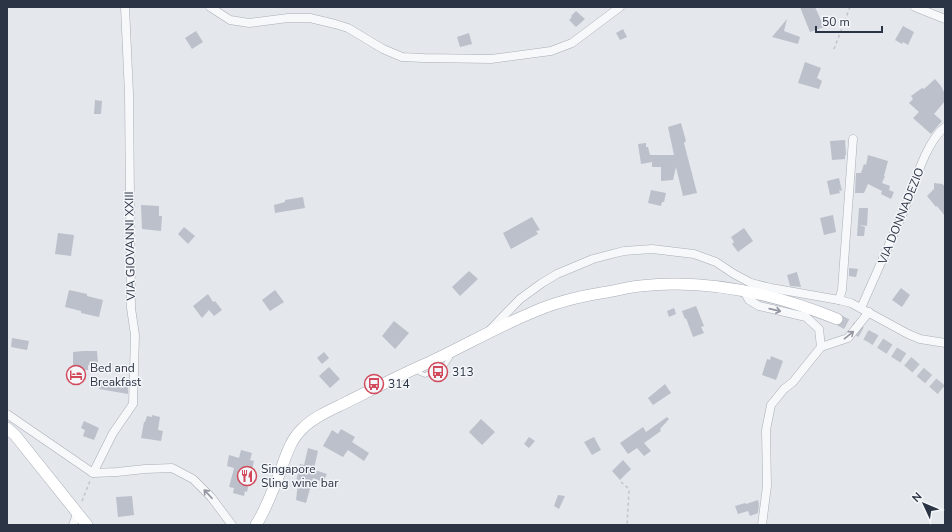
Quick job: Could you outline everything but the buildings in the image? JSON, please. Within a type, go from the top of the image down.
[{"type":"main road","points":[[256,525],[262,516],[275,485],[288,448],[296,435],[304,427],[331,410],[532,312],[571,299],[640,286],[666,284],[700,285],[744,291],[807,307],[837,319]]},
{"type":"main road","points":[[7,428],[23,445],[87,525]]},
{"type":"street","name":"VIA GIOVANNI XXIII","points":[[93,473],[113,433],[132,404],[136,335],[131,308],[129,94],[125,7]]},
{"type":"street","points":[[210,7],[230,20],[249,23],[288,18],[310,18],[335,24],[348,28],[383,49],[402,57],[491,59],[551,51],[572,43],[620,7]]},
{"type":"street","points":[[915,7],[945,19]]},
{"type":"street","name":"VIA DONNADEZIO","points":[[861,308],[903,212],[925,155],[940,130],[945,127]]},
{"type":"street","points":[[839,300],[842,290],[853,139]]},
{"type":"street","points":[[486,334],[520,299],[557,274],[593,259],[624,251],[652,249],[694,254],[716,262],[734,274],[751,282],[771,288],[839,300],[861,308],[920,339],[945,343]]},
{"type":"street","points":[[744,291],[749,300],[759,306],[806,317],[819,329],[822,347]]},
{"type":"street","points":[[762,525],[767,486],[766,430],[772,405],[784,389],[793,382],[822,347],[848,338],[869,312]]},
{"type":"street","points":[[7,414],[93,473],[117,472],[145,468],[172,468],[193,479],[211,497],[232,525]]},
{"type":"street","points":[[73,525],[77,514]]},
{"type":"path","points":[[834,49],[850,7]]},
{"type":"path","points":[[77,514],[93,473]]},
{"type":"path","points":[[621,482],[628,488],[629,491],[627,525]]},
{"type":"tunnel","points":[[837,319],[872,338],[905,359],[945,393]]},
{"type":"place","name":"313","points":[[438,372]]},
{"type":"place","name":"Bed and Breakfast","points":[[76,375]]},
{"type":"place","name":"314","points":[[374,384]]},
{"type":"place","name":"Singapore Sling wine bar","points":[[247,476]]}]
